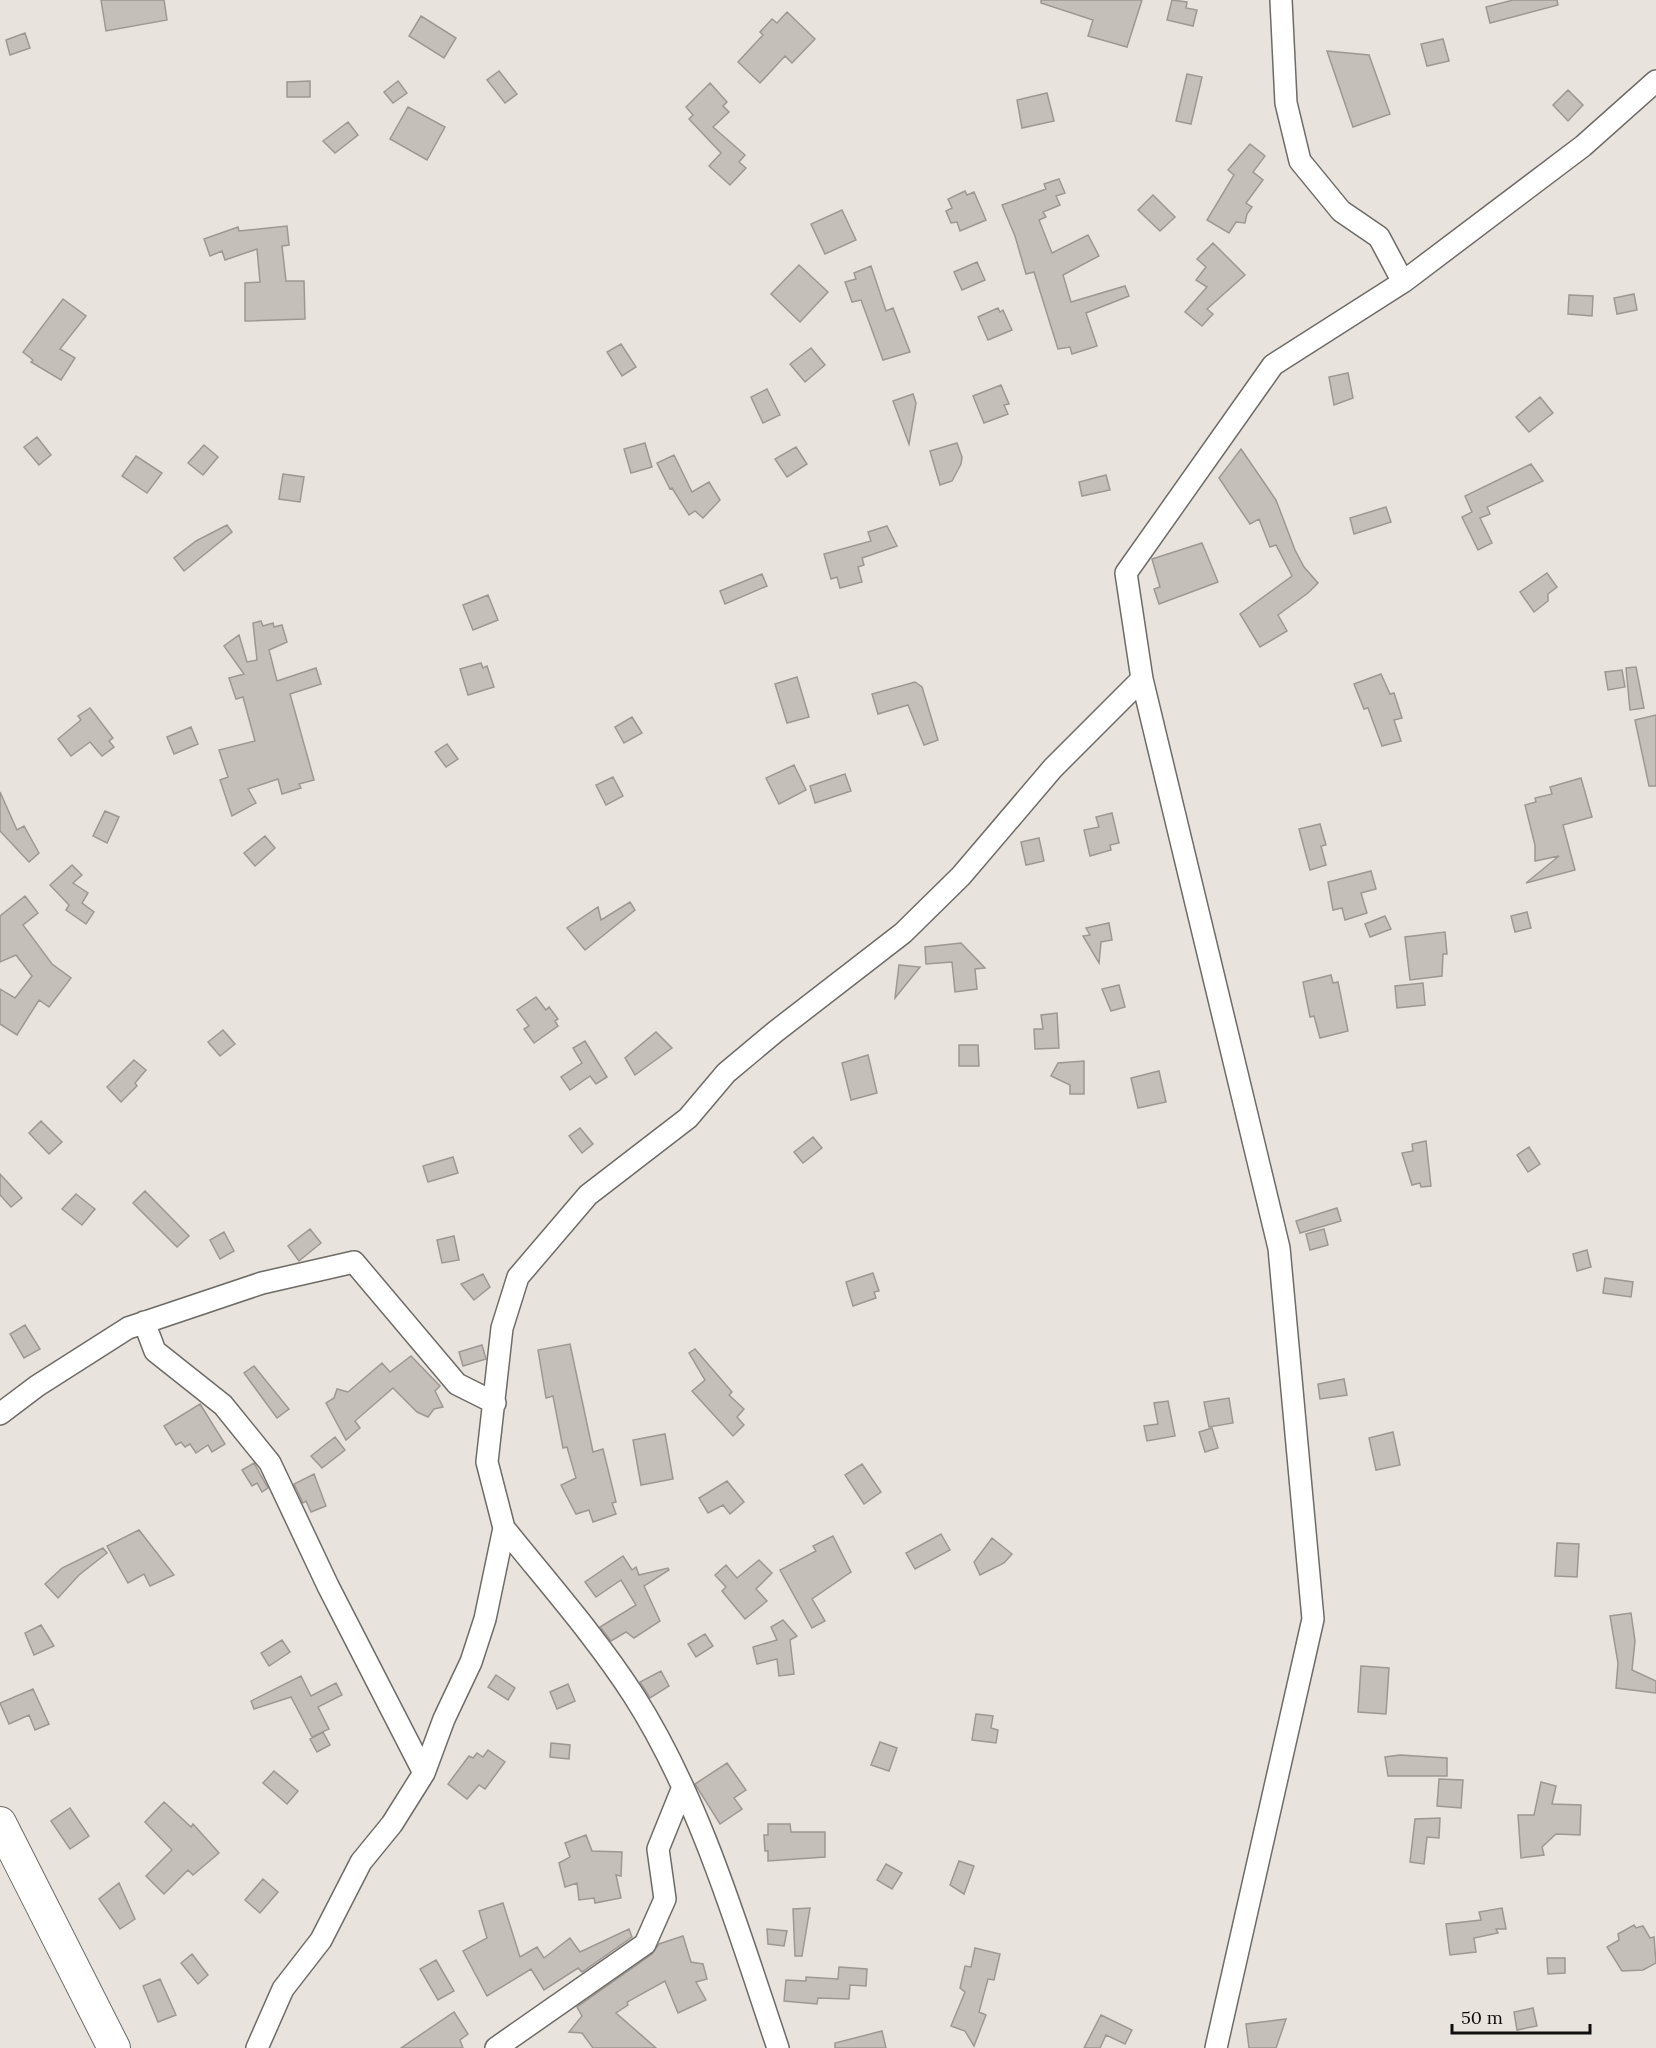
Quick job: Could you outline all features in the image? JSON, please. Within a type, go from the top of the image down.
[{"type":"main road","points":[[0,1823],[114,2048]]},
{"type":"street","points":[[1281,0],[1286,102],[1300,161],[1341,211],[1379,237],[1403,282]]},
{"type":"street","points":[[1216,2048],[1313,1620],[1279,1248],[1142,679],[1126,573],[1273,365],[1403,282],[1583,146],[1656,81]]},
{"type":"street","points":[[778,2048],[730,1909],[683,1787],[634,1696],[504,1528],[487,1462],[502,1328],[518,1277],[588,1195],[688,1118],[726,1073],[775,1032],[903,933],[961,876],[1053,768],[1142,679]]},
{"type":"street","points":[[0,1414],[37,1386],[128,1328],[262,1282],[354,1262],[457,1384],[495,1403]]},
{"type":"street","points":[[144,1322],[155,1351],[223,1405],[270,1463],[328,1586],[424,1773]]},
{"type":"street","points":[[257,2048],[283,1989],[321,1940],[361,1862],[392,1824],[424,1773],[444,1719],[471,1662],[485,1619],[504,1528]]},
{"type":"street","points":[[496,2048],[645,1944],[665,1899],[658,1849],[683,1787]]},
{"type":"building","points":[[101,0],[164,0],[167,20],[106,31]]},
{"type":"building","points":[[1041,0],[1142,0],[1127,47],[1088,36],[1093,20],[1041,3]]},
{"type":"building","points":[[1172,0],[1187,2],[1186,8],[1197,10],[1193,26],[1167,20]]},
{"type":"building","points":[[1513,0],[1557,0],[1558,5],[1490,23],[1486,7]]},
{"type":"building","points":[[787,12],[815,39],[792,63],[785,56],[760,83],[738,62],[763,35],[760,32],[772,19],[777,23]]},
{"type":"building","points":[[421,16],[456,38],[444,58],[409,36]]},
{"type":"building","points":[[25,33],[30,48],[10,55],[6,40]]},
{"type":"building","points":[[1443,39],[1449,61],[1427,66],[1421,44]]},
{"type":"building","points":[[1327,51],[1369,55],[1390,114],[1353,127]]},
{"type":"building","points":[[499,71],[517,94],[505,103],[487,80]]},
{"type":"building","points":[[1187,74],[1202,77],[1191,124],[1176,121]]},
{"type":"building","points":[[310,81],[310,97],[287,97],[287,82]]},
{"type":"building","points":[[398,81],[407,93],[393,103],[384,92]]},
{"type":"building","points":[[710,83],[727,102],[723,106],[729,112],[713,127],[745,155],[739,162],[746,168],[730,185],[709,166],[721,153],[689,119],[693,115],[686,107]]},
{"type":"building","points":[[1568,90],[1583,105],[1568,121],[1553,105]]},
{"type":"building","points":[[1047,93],[1054,121],[1022,128],[1017,100]]},
{"type":"building","points":[[408,107],[445,127],[427,160],[390,139]]},
{"type":"building","points":[[348,122],[358,135],[335,153],[323,141]]},
{"type":"building","points":[[1250,144],[1265,156],[1253,172],[1263,180],[1246,203],[1252,207],[1245,223],[1236,222],[1229,233],[1207,220],[1234,175],[1228,170]]},
{"type":"building","points":[[1059,179],[1065,193],[1056,196],[1060,205],[1043,212],[1046,217],[1039,220],[1052,253],[1088,235],[1099,256],[1063,275],[1071,302],[1125,286],[1129,296],[1086,313],[1097,346],[1072,354],[1070,347],[1058,349],[1034,272],[1026,274],[1015,236],[1002,205],[1046,189],[1044,184]]},
{"type":"building","points":[[965,191],[967,195],[974,192],[986,220],[960,231],[957,222],[951,223],[946,211],[952,208],[948,199]]},
{"type":"building","points":[[1153,195],[1175,217],[1160,231],[1138,210]]},
{"type":"building","points":[[842,210],[856,240],[825,254],[811,224]]},
{"type":"building","points":[[287,226],[289,245],[282,246],[286,281],[304,281],[305,319],[245,321],[245,283],[260,282],[257,249],[225,260],[222,251],[210,256],[204,239],[238,227],[239,231]]},
{"type":"building","points":[[1213,243],[1245,275],[1207,309],[1213,314],[1202,326],[1185,312],[1207,287],[1196,280],[1206,267],[1197,259]]},
{"type":"building","points":[[977,262],[985,280],[962,290],[954,272]]},
{"type":"building","points":[[799,265],[828,292],[800,322],[771,294]]},
{"type":"building","points":[[871,266],[886,311],[893,308],[910,352],[883,360],[861,300],[852,302],[845,282],[856,279],[854,273]]},
{"type":"building","points":[[1634,294],[1637,310],[1617,314],[1614,298]]},
{"type":"building","points":[[1569,295],[1593,296],[1592,316],[1568,314]]},
{"type":"building","points":[[63,299],[86,316],[60,349],[75,358],[61,380],[31,362],[33,360],[23,352]]},
{"type":"building","points":[[998,308],[1000,312],[1003,310],[1012,330],[988,340],[978,317]]},
{"type":"building","points":[[621,344],[636,367],[622,376],[607,352]]},
{"type":"building","points":[[811,348],[825,365],[805,382],[790,364]]},
{"type":"building","points":[[1348,373],[1353,398],[1334,405],[1329,377]]},
{"type":"building","points":[[1001,385],[1009,404],[1004,405],[1008,414],[984,423],[973,396]]},
{"type":"building","points":[[767,389],[780,415],[763,423],[751,397]]},
{"type":"building","points":[[913,394],[916,403],[909,444],[893,401]]},
{"type":"building","points":[[1540,397],[1553,413],[1529,432],[1516,417]]},
{"type":"building","points":[[37,437],[51,455],[39,465],[24,447]]},
{"type":"building","points":[[645,443],[652,467],[631,473],[624,449]]},
{"type":"building","points":[[957,443],[962,457],[961,464],[952,481],[940,485],[930,451]]},
{"type":"building","points":[[204,445],[218,457],[203,475],[188,463]]},
{"type":"building","points":[[796,447],[807,464],[787,477],[775,459]]},
{"type":"building","points":[[1241,449],[1276,500],[1295,550],[1304,567],[1318,583],[1278,615],[1287,631],[1260,647],[1240,614],[1292,576],[1276,545],[1270,547],[1259,519],[1250,524],[1219,478]]},
{"type":"building","points":[[674,455],[692,492],[709,482],[720,500],[703,518],[695,511],[689,515],[672,488],[670,489],[657,463]]},
{"type":"building","points":[[136,456],[162,473],[147,493],[122,476]]},
{"type":"building","points":[[1531,464],[1543,481],[1487,507],[1490,514],[1480,518],[1492,543],[1478,550],[1462,517],[1472,512],[1465,496]]},
{"type":"building","points":[[283,474],[304,477],[300,502],[279,499]]},
{"type":"building","points":[[1106,475],[1110,490],[1082,496],[1079,482]]},
{"type":"building","points":[[1386,507],[1391,522],[1354,534],[1350,518]]},
{"type":"building","points":[[227,525],[232,532],[184,571],[174,558],[196,541]]},
{"type":"building","points":[[887,526],[897,546],[862,558],[864,565],[858,567],[862,582],[840,588],[837,577],[831,579],[824,554],[871,541],[868,532]]},
{"type":"building","points":[[1202,543],[1218,582],[1159,604],[1154,589],[1160,587],[1152,559]]},
{"type":"building","points":[[1547,573],[1557,587],[1548,594],[1548,601],[1534,612],[1520,592]]},
{"type":"building","points":[[762,574],[767,586],[725,604],[720,591]]},
{"type":"building","points":[[488,595],[498,620],[473,630],[463,605]]},
{"type":"building","points":[[261,621],[263,626],[273,623],[274,627],[282,625],[287,642],[269,650],[277,681],[316,668],[321,684],[290,694],[314,780],[299,784],[301,788],[282,794],[278,779],[248,789],[256,803],[232,816],[220,780],[228,777],[219,750],[255,741],[243,697],[236,699],[229,678],[244,674],[224,646],[239,635],[247,662],[257,660],[253,623]]},
{"type":"building","points":[[481,663],[483,668],[487,666],[494,687],[468,695],[460,669]]},
{"type":"building","points":[[1636,667],[1644,708],[1630,710],[1626,668]]},
{"type":"building","points":[[1622,670],[1625,687],[1608,690],[1605,672]]},
{"type":"building","points":[[1381,674],[1390,694],[1394,693],[1402,718],[1394,720],[1401,741],[1382,746],[1368,708],[1364,709],[1354,684]]},
{"type":"building","points":[[797,677],[809,717],[787,723],[775,684]]},
{"type":"building","points":[[915,682],[922,687],[938,740],[924,745],[908,705],[878,714],[872,694]]},
{"type":"building","points":[[90,708],[113,738],[109,741],[114,747],[102,756],[90,742],[71,756],[58,739],[81,720],[78,716]]},
{"type":"building","points":[[1656,715],[1656,786],[1649,786],[1635,720]]},
{"type":"building","points":[[632,717],[642,733],[624,743],[615,727]]},
{"type":"building","points":[[191,727],[198,744],[174,754],[167,737]]},
{"type":"building","points":[[447,744],[458,759],[446,767],[435,752]]},
{"type":"building","points":[[794,765],[806,790],[779,804],[766,778]]},
{"type":"building","points":[[845,774],[851,791],[815,803],[810,786]]},
{"type":"building","points":[[613,777],[623,796],[606,805],[596,785]]},
{"type":"building","points":[[1581,778],[1592,817],[1563,825],[1575,870],[1526,883],[1559,856],[1535,861],[1535,845],[1525,805],[1536,802],[1535,798],[1552,794],[1550,787]]},
{"type":"building","points":[[0,792],[17,830],[24,826],[39,853],[29,862],[0,831]]},
{"type":"building","points":[[105,811],[119,817],[107,843],[93,836]]},
{"type":"building","points":[[1112,813],[1119,843],[1110,845],[1111,850],[1090,856],[1084,830],[1099,827],[1096,817]]},
{"type":"building","points":[[1320,824],[1326,845],[1321,846],[1326,865],[1310,870],[1299,829]]},
{"type":"building","points":[[265,836],[275,848],[255,866],[244,853]]},
{"type":"building","points":[[1039,838],[1044,861],[1026,865],[1021,842]]},
{"type":"building","points":[[72,865],[82,875],[73,883],[88,893],[82,903],[94,912],[86,924],[66,910],[69,905],[50,885]]},
{"type":"building","points":[[1371,871],[1376,889],[1361,893],[1367,913],[1345,920],[1342,908],[1333,910],[1328,882]]},
{"type":"building","points":[[25,896],[38,913],[23,925],[52,964],[71,978],[49,1007],[39,1000],[17,1035],[0,1024],[0,989],[15,998],[32,976],[16,955],[0,962],[0,916]]},
{"type":"building","points":[[630,902],[635,910],[585,950],[567,928],[598,907],[601,920]]},
{"type":"building","points":[[1527,912],[1531,928],[1515,932],[1511,916]]},
{"type":"building","points":[[1385,916],[1391,929],[1370,937],[1365,924]]},
{"type":"building","points":[[1109,923],[1112,940],[1101,942],[1099,963],[1083,936],[1090,935],[1086,928]]},
{"type":"building","points":[[1445,932],[1447,954],[1443,954],[1442,976],[1410,980],[1405,937]]},
{"type":"building","points":[[961,943],[985,968],[975,969],[977,989],[955,992],[952,962],[926,964],[925,947]]},
{"type":"building","points":[[899,965],[920,967],[895,998]]},
{"type":"building","points":[[1331,975],[1333,983],[1338,982],[1348,1031],[1320,1038],[1314,1016],[1310,1017],[1303,982]]},
{"type":"building","points":[[1423,983],[1425,1005],[1397,1008],[1395,986]]},
{"type":"building","points":[[1119,985],[1125,1007],[1111,1011],[1102,989]]},
{"type":"building","points":[[536,997],[546,1010],[549,1007],[558,1019],[555,1021],[558,1026],[534,1043],[524,1029],[529,1026],[517,1010]]},
{"type":"building","points":[[1057,1013],[1059,1048],[1035,1049],[1034,1029],[1043,1029],[1041,1015]]},
{"type":"building","points":[[223,1030],[235,1044],[220,1056],[208,1042]]},
{"type":"building","points":[[656,1032],[672,1048],[635,1075],[625,1058]]},
{"type":"building","points":[[585,1041],[607,1077],[596,1084],[590,1076],[570,1090],[561,1077],[582,1063],[573,1048]]},
{"type":"building","points":[[959,1045],[978,1045],[979,1066],[959,1066]]},
{"type":"building","points":[[868,1055],[877,1093],[851,1100],[842,1063]]},
{"type":"building","points":[[134,1060],[146,1070],[135,1083],[137,1086],[121,1102],[107,1087]]},
{"type":"building","points":[[1084,1061],[1084,1094],[1070,1094],[1070,1085],[1051,1076],[1058,1063]]},
{"type":"building","points":[[1159,1071],[1166,1102],[1138,1108],[1131,1078]]},
{"type":"building","points":[[41,1121],[62,1142],[49,1154],[29,1133]]},
{"type":"building","points":[[580,1128],[593,1144],[582,1153],[569,1136]]},
{"type":"building","points":[[813,1137],[822,1148],[803,1163],[794,1152]]},
{"type":"building","points":[[1426,1141],[1431,1186],[1421,1187],[1420,1183],[1412,1185],[1402,1153],[1413,1151],[1412,1144]]},
{"type":"building","points":[[1529,1147],[1540,1164],[1528,1172],[1517,1155]]},
{"type":"building","points":[[453,1157],[458,1173],[428,1182],[423,1166]]},
{"type":"building","points":[[0,1174],[22,1198],[11,1207],[0,1195]]},
{"type":"building","points":[[145,1191],[189,1236],[177,1247],[133,1203]]},
{"type":"building","points":[[76,1194],[95,1209],[82,1225],[62,1209]]},
{"type":"building","points":[[1337,1208],[1341,1221],[1300,1233],[1296,1221]]},
{"type":"building","points":[[310,1229],[321,1243],[299,1261],[288,1246]]},
{"type":"building","points":[[1324,1229],[1328,1245],[1310,1250],[1306,1234]]},
{"type":"building","points":[[224,1232],[234,1251],[220,1259],[210,1240]]},
{"type":"building","points":[[454,1236],[459,1260],[442,1263],[437,1240]]},
{"type":"building","points":[[1587,1250],[1591,1267],[1577,1271],[1573,1254]]},
{"type":"building","points":[[873,1273],[879,1291],[874,1292],[876,1298],[853,1306],[846,1282]]},
{"type":"building","points":[[483,1274],[490,1287],[474,1300],[461,1284]]},
{"type":"building","points":[[1605,1278],[1633,1282],[1631,1297],[1603,1293]]},
{"type":"building","points":[[25,1325],[40,1349],[24,1358],[10,1334]]},
{"type":"building","points":[[570,1344],[593,1452],[603,1449],[616,1502],[612,1503],[616,1514],[593,1522],[589,1510],[576,1514],[561,1485],[576,1478],[567,1447],[563,1448],[553,1396],[546,1398],[538,1350]]},
{"type":"building","points":[[482,1345],[486,1359],[463,1366],[459,1352]]},
{"type":"building","points":[[695,1349],[732,1392],[729,1395],[744,1409],[737,1417],[744,1425],[733,1436],[692,1391],[705,1380],[689,1353]]},
{"type":"building","points":[[411,1356],[440,1386],[435,1391],[443,1407],[434,1409],[428,1417],[417,1412],[393,1388],[355,1421],[360,1428],[346,1440],[326,1403],[334,1398],[337,1389],[348,1392],[382,1363],[390,1372]]},
{"type":"building","points":[[254,1366],[289,1409],[277,1418],[244,1373]]},
{"type":"building","points":[[1344,1379],[1347,1395],[1320,1399],[1318,1384]]},
{"type":"building","points":[[1229,1398],[1233,1423],[1209,1427],[1204,1402]]},
{"type":"building","points":[[1168,1401],[1175,1436],[1147,1441],[1144,1426],[1158,1424],[1154,1403]]},
{"type":"building","points":[[200,1404],[225,1444],[212,1452],[208,1445],[196,1453],[190,1444],[185,1447],[181,1442],[176,1445],[164,1426]]},
{"type":"building","points":[[1212,1428],[1218,1448],[1205,1452],[1199,1432]]},
{"type":"building","points":[[1393,1432],[1400,1465],[1376,1470],[1369,1438]]},
{"type":"building","points":[[665,1434],[673,1479],[641,1485],[633,1440]]},
{"type":"building","points":[[335,1437],[345,1450],[322,1468],[311,1456]]},
{"type":"building","points":[[254,1463],[268,1488],[262,1492],[257,1483],[252,1486],[242,1470]]},
{"type":"building","points":[[862,1464],[881,1492],[864,1504],[845,1475]]},
{"type":"building","points":[[314,1474],[326,1506],[311,1512],[306,1501],[303,1503],[294,1484]]},
{"type":"building","points":[[727,1481],[744,1502],[730,1514],[723,1505],[708,1513],[699,1498]]},
{"type":"building","points":[[139,1530],[174,1575],[150,1586],[144,1574],[128,1583],[107,1546]]},
{"type":"building","points":[[941,1534],[950,1550],[915,1569],[906,1553]]},
{"type":"building","points":[[833,1536],[851,1572],[812,1599],[825,1621],[812,1628],[780,1570],[816,1551],[813,1546]]},
{"type":"building","points":[[992,1538],[1012,1554],[1004,1563],[980,1575],[974,1562]]},
{"type":"building","points":[[1557,1543],[1579,1544],[1577,1577],[1555,1576]]},
{"type":"building","points":[[103,1548],[107,1553],[79,1575],[58,1598],[45,1584],[62,1568]]},
{"type":"building","points":[[623,1556],[632,1570],[636,1567],[639,1575],[668,1568],[669,1570],[644,1586],[660,1621],[634,1638],[626,1632],[611,1641],[600,1627],[636,1605],[621,1580],[596,1597],[585,1582]]},
{"type":"building","points":[[759,1560],[772,1573],[756,1589],[767,1601],[745,1619],[722,1591],[726,1587],[715,1575],[726,1565],[737,1578]]},
{"type":"building","points":[[1631,1613],[1635,1641],[1632,1670],[1656,1681],[1656,1693],[1616,1688],[1618,1663],[1610,1616]]},
{"type":"building","points":[[783,1620],[797,1636],[790,1640],[794,1674],[779,1676],[777,1659],[757,1664],[753,1647],[777,1640],[771,1627]]},
{"type":"building","points":[[41,1625],[54,1646],[34,1655],[25,1633]]},
{"type":"building","points":[[705,1634],[713,1646],[696,1657],[688,1644]]},
{"type":"building","points":[[282,1640],[290,1652],[269,1666],[261,1653]]},
{"type":"building","points":[[1361,1666],[1389,1668],[1386,1714],[1358,1712]]},
{"type":"building","points":[[661,1671],[669,1686],[650,1698],[640,1682]]},
{"type":"building","points":[[496,1675],[515,1688],[508,1700],[488,1687]]},
{"type":"building","points":[[301,1676],[311,1696],[336,1683],[342,1695],[318,1707],[329,1729],[312,1737],[291,1697],[254,1709],[251,1701]]},
{"type":"building","points":[[568,1684],[575,1701],[557,1709],[550,1692]]},
{"type":"building","points":[[33,1689],[49,1724],[35,1730],[29,1715],[9,1724],[0,1703]]},
{"type":"building","points":[[976,1714],[993,1716],[991,1728],[998,1730],[996,1743],[972,1740]]},
{"type":"building","points":[[323,1732],[330,1745],[317,1752],[310,1739]]},
{"type":"building","points":[[880,1742],[897,1748],[889,1771],[871,1765]]},
{"type":"building","points":[[551,1743],[570,1745],[569,1759],[550,1757]]},
{"type":"building","points":[[488,1750],[505,1762],[485,1789],[479,1785],[467,1799],[448,1784],[469,1756],[473,1758],[477,1753],[483,1757]]},
{"type":"building","points":[[1400,1755],[1447,1758],[1447,1776],[1388,1776],[1385,1757]]},
{"type":"building","points":[[727,1763],[746,1790],[734,1798],[742,1809],[720,1824],[695,1784]]},
{"type":"building","points":[[274,1771],[298,1791],[287,1804],[263,1783]]},
{"type":"building","points":[[1439,1779],[1463,1780],[1461,1808],[1437,1806]]},
{"type":"building","points":[[1541,1782],[1556,1786],[1552,1804],[1581,1805],[1580,1835],[1556,1834],[1542,1847],[1544,1855],[1521,1858],[1518,1815],[1534,1815]]},
{"type":"building","points":[[164,1802],[191,1827],[193,1824],[219,1853],[193,1875],[188,1870],[164,1894],[146,1876],[172,1850],[145,1822]]},
{"type":"building","points":[[70,1808],[89,1836],[70,1849],[51,1821]]},
{"type":"building","points":[[1440,1818],[1439,1838],[1427,1837],[1424,1864],[1410,1862],[1415,1819]]},
{"type":"building","points":[[768,1824],[790,1824],[791,1832],[825,1832],[825,1857],[768,1861],[764,1835],[768,1835]]},
{"type":"building","points":[[586,1835],[592,1851],[622,1852],[621,1876],[616,1875],[621,1898],[595,1903],[594,1898],[579,1900],[577,1883],[565,1887],[559,1863],[570,1857],[565,1843]]},
{"type":"building","points":[[959,1861],[974,1866],[964,1894],[950,1885]]},
{"type":"building","points":[[886,1864],[902,1873],[892,1889],[877,1880]]},
{"type":"building","points":[[263,1879],[278,1892],[260,1913],[245,1900]]},
{"type":"building","points":[[119,1883],[135,1919],[120,1929],[99,1899]]},
{"type":"building","points":[[503,1903],[520,1957],[537,1947],[544,1958],[570,1938],[580,1952],[629,1929],[632,1937],[582,1972],[578,1968],[544,1990],[531,1969],[487,1996],[463,1951],[487,1938],[479,1911]]},
{"type":"building","points":[[810,1908],[802,1956],[795,1956],[793,1909]]},
{"type":"building","points":[[1502,1908],[1506,1929],[1496,1929],[1498,1933],[1474,1938],[1476,1952],[1450,1955],[1446,1924],[1481,1920],[1479,1912]]},
{"type":"building","points":[[1634,1925],[1636,1928],[1643,1926],[1650,1938],[1654,1937],[1656,1963],[1643,1970],[1622,1971],[1607,1947],[1619,1940],[1618,1934]]},
{"type":"building","points":[[767,1929],[787,1931],[784,1946],[768,1944]]},
{"type":"building","points":[[683,1936],[691,1962],[703,1964],[707,1979],[696,1982],[706,2000],[678,2013],[665,1981],[627,2002],[628,2005],[616,2013],[656,2048],[593,2048],[582,2033],[569,2032],[582,2016],[577,2007],[652,1954],[659,1944]]},
{"type":"building","points":[[975,1948],[1000,1954],[994,1980],[988,1979],[979,2012],[986,2015],[974,2046],[965,2031],[951,2026],[965,1992],[960,1988],[965,1966],[971,1967]]},
{"type":"building","points":[[192,1954],[208,1975],[198,1984],[181,1963]]},
{"type":"building","points":[[1547,1958],[1565,1958],[1565,1973],[1548,1974]]},
{"type":"building","points":[[436,1960],[454,1991],[438,2000],[420,1969]]},
{"type":"building","points":[[839,1967],[867,1969],[866,1986],[850,1985],[849,1999],[818,1998],[817,2004],[784,2001],[786,1980],[806,1981],[806,1977],[838,1979]]},
{"type":"building","points":[[160,1979],[176,2015],[158,2022],[143,1986]]},
{"type":"building","points":[[1533,2008],[1537,2026],[1517,2030],[1514,2012]]},
{"type":"building","points":[[454,2012],[468,2034],[460,2040],[463,2048],[401,2048]]},
{"type":"building","points":[[1101,2015],[1132,2030],[1125,2044],[1106,2035],[1100,2048],[1084,2048]]},
{"type":"building","points":[[1286,2019],[1276,2048],[1249,2048],[1246,2024]]},
{"type":"building","points":[[882,2031],[886,2048],[835,2048],[835,2043]]}]
